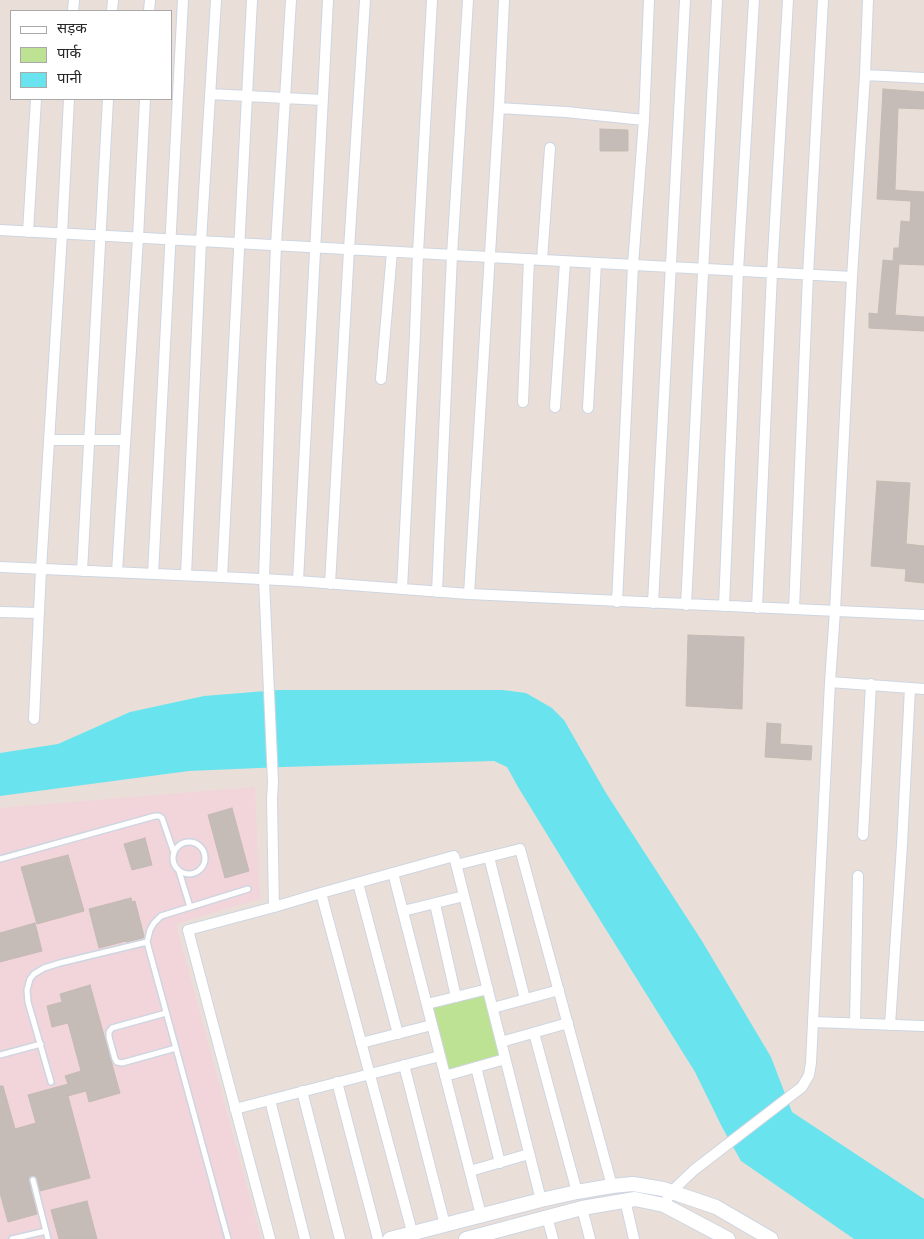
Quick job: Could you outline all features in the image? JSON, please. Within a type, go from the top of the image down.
[{"type":"street","points":[[153,574],[183,0]]},
{"type":"street","points":[[186,575],[201,241],[216,0]]},
{"type":"street","points":[[222,577],[252,0]]},
{"type":"street","points":[[274,907],[272,782],[264,580],[276,245],[291,0]]},
{"type":"street","points":[[298,581],[328,0]]},
{"type":"street","points":[[330,584],[349,250],[366,0]]},
{"type":"street","points":[[402,589],[432,0]]},
{"type":"street","points":[[437,592],[452,255],[468,0]]},
{"type":"street","points":[[469,594],[504,0]]},
{"type":"street","points":[[617,602],[633,265],[644,120],[649,0]]},
{"type":"street","points":[[654,603],[685,0]]},
{"type":"street","points":[[686,605],[717,0]]},
{"type":"street","points":[[724,606],[738,271],[754,0]]},
{"type":"street","points":[[757,608],[772,273],[788,0]]},
{"type":"street","points":[[794,610],[808,275],[823,0]]},
{"type":"street","points":[[664,1205],[671,1192],[694,1170],[802,1087],[809,1075],[868,0]]},
{"type":"street","points":[[865,75],[924,78]]},
{"type":"street","points":[[210,94],[322,100]]},
{"type":"street","points":[[28,232],[36,100]]},
{"type":"street","points":[[34,719],[69,100]]},
{"type":"street","points":[[82,571],[108,100]]},
{"type":"street","points":[[117,572],[145,100]]},
{"type":"street","points":[[499,108],[566,112],[644,120]]},
{"type":"street","points":[[542,260],[550,148]]},
{"type":"street","points":[[0,230],[852,277]]},
{"type":"street","points":[[381,379],[392,252]]},
{"type":"street","points":[[522,402],[529,259]]},
{"type":"street","points":[[554,407],[565,262]]},
{"type":"street","points":[[588,408],[596,263]]},
{"type":"street","points":[[50,440],[125,440]]},
{"type":"street","points":[[0,567],[298,581],[437,592],[617,602],[924,616]]},
{"type":"street","points":[[0,612],[39,613]]},
{"type":"street","points":[[830,682],[924,689]]},
{"type":"street","points":[[863,834],[871,684]]},
{"type":"street","points":[[890,1025],[910,688]]},
{"type":"street","points":[[456,865],[520,849],[612,1186]]},
{"type":"street","points":[[270,1239],[188,930],[454,856],[541,1200]]},
{"type":"street","points":[[489,857],[525,1000]]},
{"type":"street","points":[[393,873],[481,1216]]},
{"type":"street","points":[[855,1023],[858,876]]},
{"type":"street","points":[[358,883],[398,1034]]},
{"type":"street","points":[[321,893],[413,1236]]},
{"type":"street","points":[[403,911],[464,896]]},
{"type":"street","points":[[435,904],[456,997]]},
{"type":"street","points":[[427,1004],[488,989]]},
{"type":"street","points":[[493,1008],[559,990]]},
{"type":"street","points":[[813,1022],[924,1026]]},
{"type":"street","points":[[501,1042],[568,1023]]},
{"type":"street","points":[[361,1043],[432,1025]]},
{"type":"street","points":[[534,1033],[577,1192]]},
{"type":"street","points":[[235,1109],[440,1056]]},
{"type":"street","points":[[445,1076],[505,1059]]},
{"type":"street","points":[[404,1065],[445,1225]]},
{"type":"street","points":[[476,1068],[500,1163]]},
{"type":"street","points":[[337,1082],[378,1239]]},
{"type":"street","points":[[302,1092],[340,1239]]},
{"type":"street","points":[[270,1100],[305,1239]]},
{"type":"street","points":[[470,1172],[530,1154]]},
{"type":"street","points":[[390,1239],[413,1236],[445,1225],[541,1200],[577,1192],[633,1184],[662,1189],[716,1208],[771,1239]]},
{"type":"street","points":[[466,1239],[486,1236],[582,1208],[635,1198],[664,1205],[728,1239]]},
{"type":"street","points":[[625,1200],[634,1239]]},
{"type":"street","points":[[582,1208],[590,1239]]},
{"type":"street","points":[[547,1217],[553,1239]]},
{"type":"lane","points":[[0,859],[159,816],[164,822],[174,853],[173,863],[179,871],[190,907]]},
{"type":"lane","points":[[174,853],[178,846],[185,842],[198,845],[203,851],[204,864],[198,872],[188,874],[179,871]]},
{"type":"lane","points":[[228,1239],[146,942],[154,923],[161,916],[248,889]]},
{"type":"lane","points":[[51,1082],[28,1002],[26,990],[30,979],[44,968],[146,942]]},
{"type":"lane","points":[[166,1013],[112,1028],[108,1037],[115,1059],[117,1062],[122,1063],[176,1048]]},
{"type":"lane","points":[[0,1055],[41,1044]]},
{"type":"lane","points":[[33,1180],[48,1239]]},
{"type":"lane","points":[[12,1239],[46,1231]]},
{"type":"shaded area","points":[[255,787],[260,899],[176,924],[261,1239],[0,1239],[0,808]]},
{"type":"green space","points":[[484,991],[501,1057],[447,1072],[430,1005]]},
{"type":"water","points":[[278,690],[503,690],[526,693],[552,708],[564,720],[606,793],[702,941],[771,1057],[792,1112],[924,1199],[924,1239],[854,1239],[741,1161],[695,1072],[507,767],[494,761],[189,771],[0,796],[0,753],[58,744],[130,712],[204,696]]},
{"type":"building","points":[[883,89],[924,92],[924,109],[898,108],[895,190],[924,192],[924,265],[899,264],[895,315],[924,317],[924,331],[869,328],[869,313],[878,314],[883,260],[893,261],[894,248],[899,248],[901,221],[910,222],[911,201],[877,199]]},
{"type":"building","points":[[600,129],[628,130],[628,151],[600,151]]},
{"type":"building","points":[[877,481],[910,483],[906,544],[924,546],[924,583],[905,581],[906,569],[871,566]]},
{"type":"building","points":[[688,635],[744,637],[742,709],[686,706]]},
{"type":"building","points":[[767,723],[781,724],[780,744],[812,746],[811,760],[765,757]]},
{"type":"building","points":[[232,808],[249,871],[225,878],[208,815]]},
{"type":"building","points":[[145,838],[152,865],[132,870],[124,844]]},
{"type":"building","points":[[68,855],[84,911],[37,924],[21,867]]},
{"type":"building","points":[[131,898],[132,902],[135,901],[143,938],[99,948],[89,909]]},
{"type":"building","points":[[35,923],[42,951],[0,962],[0,933]]},
{"type":"building","points":[[90,985],[120,1093],[89,1102],[86,1091],[68,1096],[90,1178],[40,1191],[36,1177],[31,1176],[29,1181],[37,1214],[8,1222],[0,1193],[0,1086],[3,1086],[15,1129],[36,1123],[28,1095],[68,1084],[65,1076],[81,1071],[68,1023],[52,1027],[47,1006],[62,1002],[60,994]]},
{"type":"building","points":[[87,1201],[97,1239],[59,1239],[51,1210]]}]
